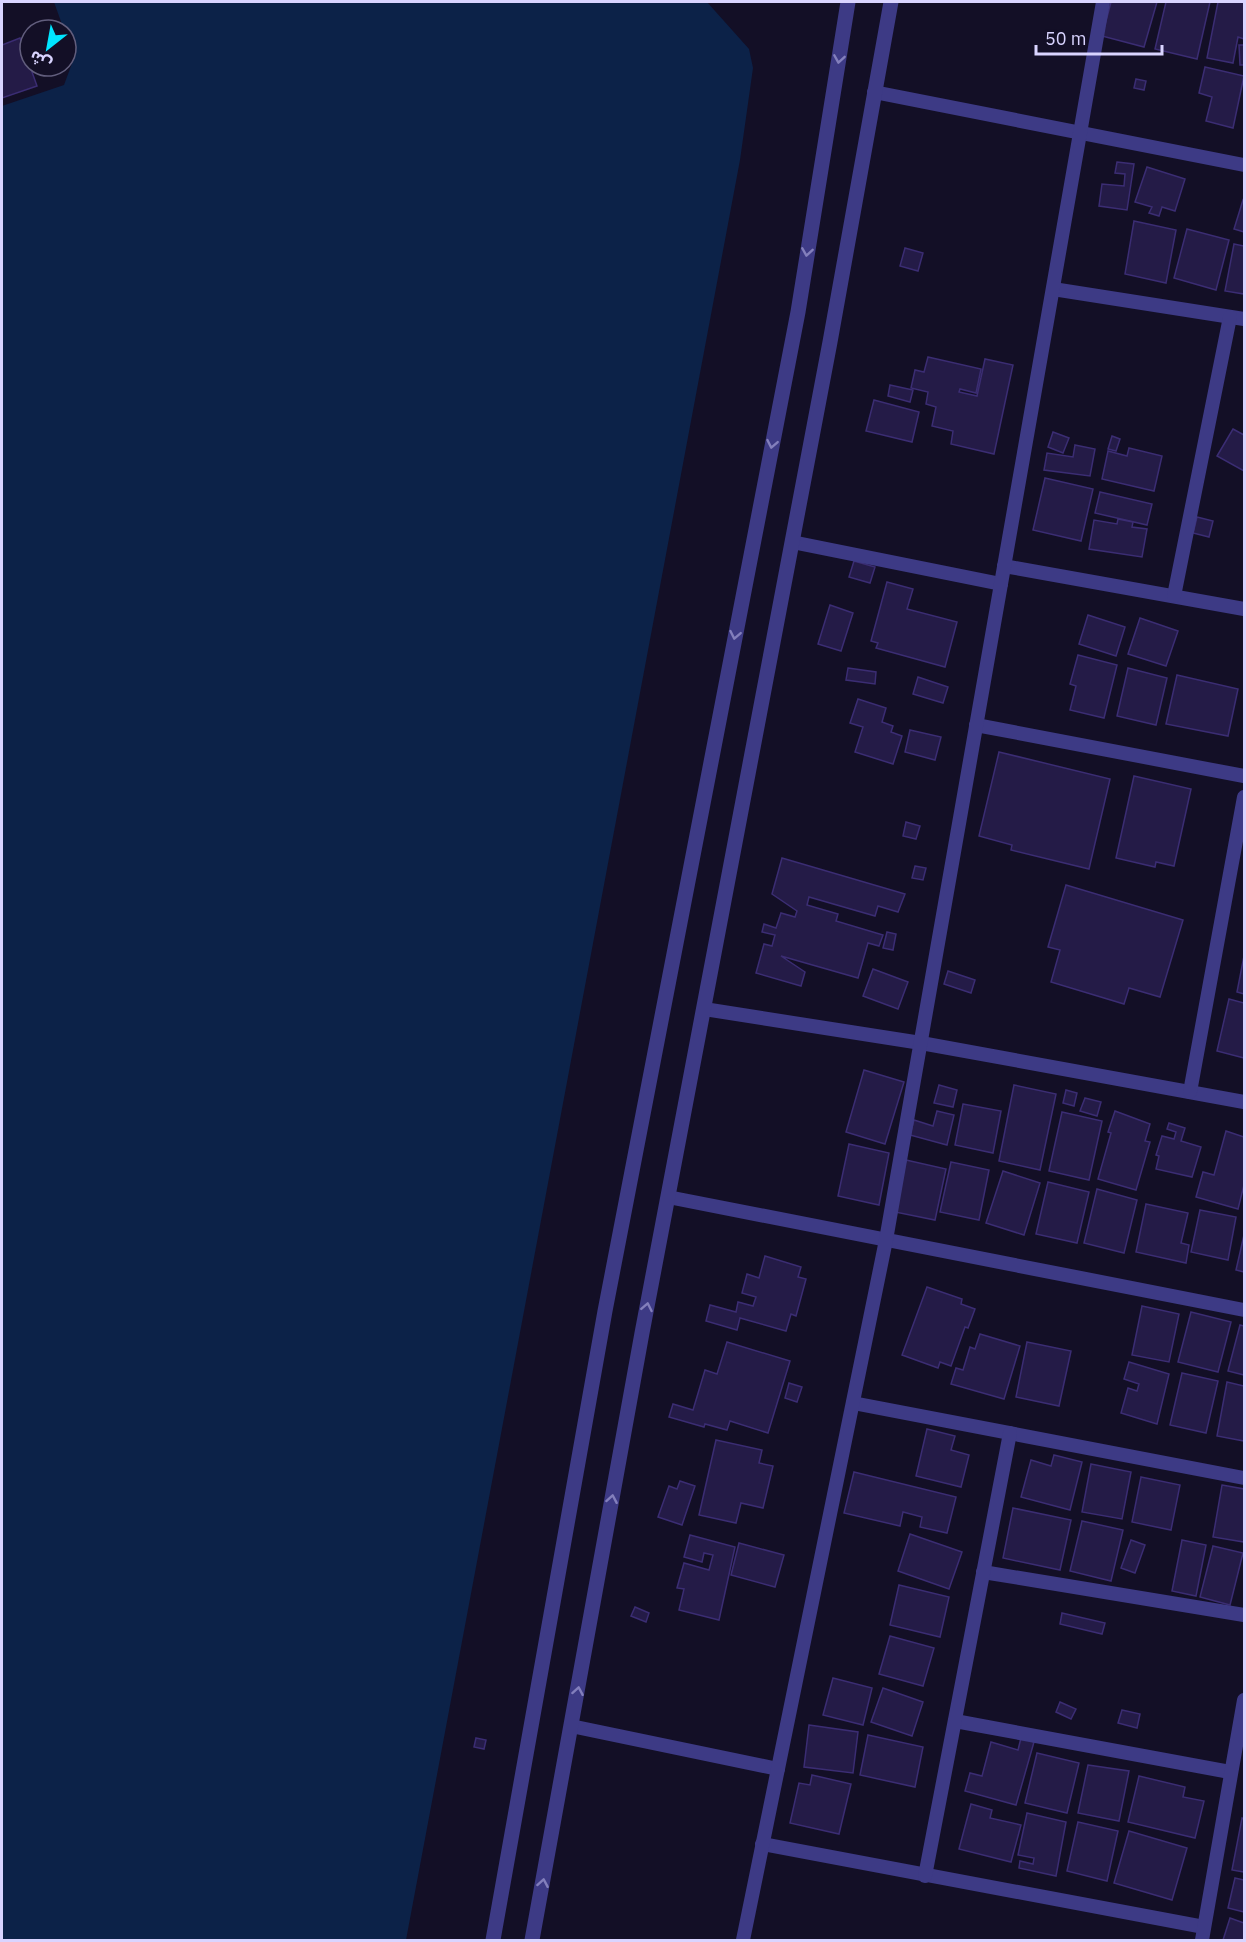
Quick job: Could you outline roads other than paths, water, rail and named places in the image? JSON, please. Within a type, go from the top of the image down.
[{"type":"street","points":[[493,1941],[605,1311],[798,312],[848,2]]},
{"type":"street","points":[[532,1941],[891,2]]},
{"type":"street","points":[[743,1941],[886,1240],[1103,2]]},
{"type":"street","points":[[874,92],[1245,165]]},
{"type":"street","points":[[1053,289],[1245,319]]},
{"type":"street","points":[[1173,596],[1230,317]]},
{"type":"street","points":[[792,542],[1001,584]]},
{"type":"street","points":[[1004,566],[1245,609]]},
{"type":"street","points":[[976,725],[1245,776]]},
{"type":"street","points":[[1190,1092],[1245,797]]},
{"type":"street","points":[[704,1009],[921,1043],[1245,1102]]},
{"type":"street","points":[[668,1197],[1245,1310]]},
{"type":"street","points":[[853,1403],[1245,1478]]},
{"type":"street","points":[[925,1876],[1010,1433]]},
{"type":"street","points":[[983,1572],[1245,1615]]},
{"type":"street","points":[[762,1844],[1203,1934],[1230,1772],[1244,1708]]},
{"type":"street","points":[[955,1721],[1230,1772]]},
{"type":"street","points":[[571,1726],[778,1769]]},
{"type":"water","points":[[54,2],[707,2],[749,49],[753,68],[740,160],[406,1940],[2,1940],[2,106],[64,85],[67,78],[78,78],[78,18],[60,18]]}]
